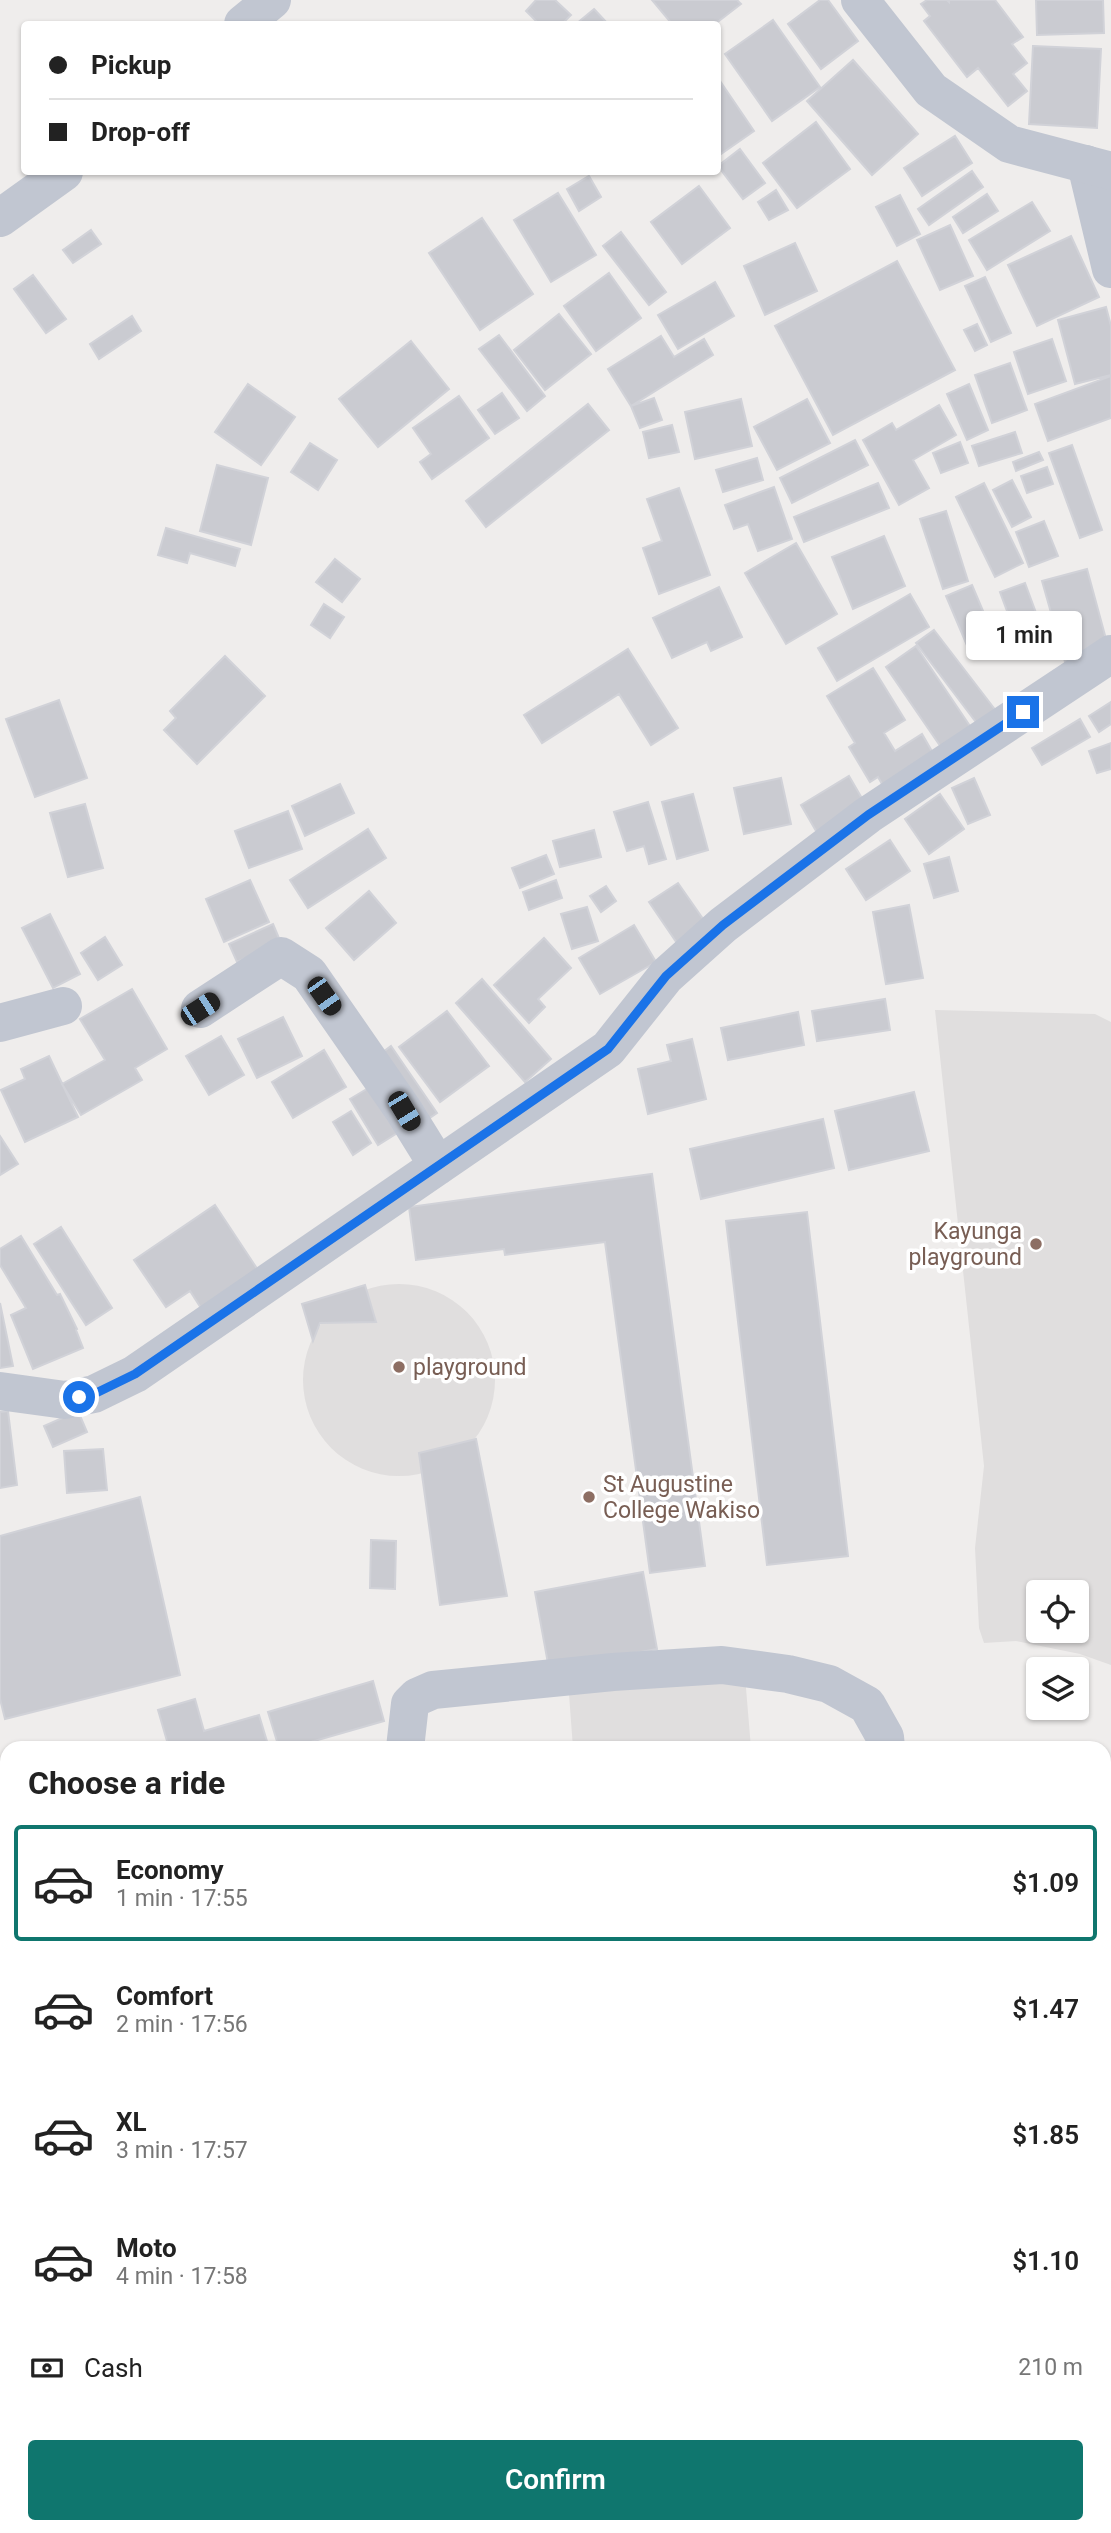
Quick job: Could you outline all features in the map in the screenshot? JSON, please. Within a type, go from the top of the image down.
[{"type":"street","points":[[247,21],[272,0]]},
{"type":"street","points":[[860,0],[932,90],[1009,144],[1099,168],[1111,269]]},
{"type":"street","points":[[0,218],[60,175]]},
{"type":"street","points":[[0,1391],[65,1400],[94,1394],[135,1374],[608,1049],[666,976],[723,925],[845,832],[1111,654]]},
{"type":"street","points":[[200,1009],[281,956],[309,974],[404,1111],[438,1166]]},
{"type":"street","points":[[0,1023],[63,1006]]},
{"type":"street","points":[[406,1741],[410,1704],[417,1697],[433,1690],[613,1672],[722,1665],[788,1674],[828,1684],[867,1705],[885,1741]]},
{"type":"shaded area","name":"Kayunga playground","points":[[935,1010],[1095,1014],[1111,1022],[1111,1665],[1080,1654],[1016,1641],[984,1643],[979,1628],[975,1548],[984,1466]]},
{"type":"shaded area","name":"playground","points":[[399,1284],[418,1285],[436,1291],[467,1312],[488,1343],[494,1361],[494,1399],[488,1417],[467,1448],[436,1469],[418,1475],[399,1476],[380,1475],[362,1469],[331,1448],[310,1417],[304,1399],[303,1380],[304,1361],[310,1343],[331,1312],[362,1291],[380,1285]]},
{"type":"shaded area","points":[[745,1676],[750,1741],[572,1741],[569,1694]]},
{"type":"building","points":[[536,0],[555,0],[571,15],[565,21],[536,21],[526,11]]},
{"type":"building","points":[[652,0],[737,0],[741,4],[719,21],[670,21]]},
{"type":"building","points":[[820,0],[828,0],[858,41],[821,69],[788,24]]},
{"type":"building","points":[[927,0],[995,0],[1023,37],[1012,44],[1027,63],[1013,74],[1027,91],[1008,106],[978,68],[967,77],[924,21],[930,16],[921,4]]},
{"type":"building","points":[[1036,0],[1103,0],[1104,33],[1037,35]]},
{"type":"building","points":[[594,9],[605,21],[580,21]]},
{"type":"building","points":[[773,20],[820,87],[772,121],[725,54]]},
{"type":"building","points":[[1033,46],[1101,49],[1097,128],[1029,124]]},
{"type":"building","points":[[853,60],[918,134],[872,175],[807,101]]},
{"type":"building","points":[[721,82],[754,131],[721,154]]},
{"type":"building","points":[[816,122],[850,169],[797,208],[763,163]]},
{"type":"building","points":[[955,136],[972,163],[922,196],[904,168]]},
{"type":"building","points":[[740,149],[765,183],[743,199],[721,170],[721,164]]},
{"type":"building","points":[[972,171],[983,187],[929,225],[918,209]]},
{"type":"building","points":[[589,176],[601,197],[579,211],[567,189]]},
{"type":"building","points":[[699,186],[730,228],[682,264],[651,222]]},
{"type":"building","points":[[776,190],[788,210],[769,220],[758,202]]},
{"type":"building","points":[[558,193],[596,255],[551,282],[514,220]]},
{"type":"building","points":[[987,194],[998,211],[963,233],[953,217]]},
{"type":"building","points":[[900,195],[920,234],[897,246],[876,207]]},
{"type":"building","points":[[1032,202],[1050,231],[987,270],[969,240]]},
{"type":"building","points":[[482,218],[533,294],[480,330],[429,253]]},
{"type":"building","points":[[950,225],[973,276],[940,290],[917,240]]},
{"type":"building","points":[[91,230],[101,244],[73,263],[63,250]]},
{"type":"building","points":[[621,232],[666,292],[649,305],[603,246]]},
{"type":"building","points":[[1071,236],[1099,297],[1037,326],[1008,265]]},
{"type":"building","points":[[795,243],[817,291],[765,315],[744,266]]},
{"type":"building","points":[[897,261],[955,370],[833,435],[775,326]]},
{"type":"building","points":[[609,273],[641,318],[596,351],[564,306]]},
{"type":"building","points":[[33,275],[66,319],[46,333],[14,289]]},
{"type":"building","points":[[985,277],[1011,333],[991,342],[965,286]]},
{"type":"building","points":[[715,282],[734,316],[678,349],[658,315]]},
{"type":"building","points":[[1106,307],[1111,326],[1111,375],[1075,384],[1058,320]]},
{"type":"building","points":[[559,314],[591,354],[545,390],[514,350]]},
{"type":"building","points":[[132,316],[141,331],[99,359],[90,344]]},
{"type":"building","points":[[977,324],[987,345],[975,351],[964,330]]},
{"type":"building","points":[[499,335],[545,396],[527,411],[479,349]]},
{"type":"building","points":[[661,336],[674,357],[704,339],[713,355],[631,406],[608,369]]},
{"type":"building","points":[[1052,339],[1066,381],[1028,394],[1014,352]]},
{"type":"building","points":[[411,341],[449,389],[378,447],[339,399]]},
{"type":"building","points":[[1010,363],[1027,410],[992,423],[975,375]]},
{"type":"building","points":[[1111,376],[1111,418],[1048,441],[1035,404]]},
{"type":"building","points":[[248,384],[295,417],[261,465],[215,432]]},
{"type":"building","points":[[969,384],[988,430],[967,440],[947,394]]},
{"type":"building","points":[[502,393],[519,418],[495,434],[478,410]]},
{"type":"building","points":[[459,396],[489,438],[432,479],[420,462],[431,454],[413,428]]},
{"type":"building","points":[[654,398],[662,420],[640,428],[631,406]]},
{"type":"building","points":[[741,399],[752,446],[695,459],[685,412]]},
{"type":"building","points":[[807,399],[830,443],[777,470],[754,427]]},
{"type":"building","points":[[588,404],[609,430],[486,527],[466,501]]},
{"type":"building","points":[[939,405],[956,435],[913,460],[929,488],[899,505],[863,440],[892,423],[896,430]]},
{"type":"building","points":[[672,425],[679,452],[649,458],[643,432]]},
{"type":"building","points":[[1015,432],[1022,453],[979,466],[972,446]]},
{"type":"building","points":[[855,440],[868,465],[792,503],[780,478]]},
{"type":"building","points":[[960,442],[968,463],[941,473],[933,453]]},
{"type":"building","points":[[310,443],[337,460],[318,490],[291,472]]},
{"type":"building","points":[[1072,445],[1102,530],[1080,538],[1049,453]]},
{"type":"building","points":[[1039,452],[1043,460],[1016,471],[1013,462]]},
{"type":"building","points":[[757,458],[763,480],[723,492],[716,470]]},
{"type":"building","points":[[217,465],[268,478],[251,545],[200,531]]},
{"type":"building","points":[[1047,467],[1053,484],[1027,493],[1021,476]]},
{"type":"building","points":[[1012,480],[1031,517],[1012,527],[993,490]]},
{"type":"building","points":[[878,483],[889,508],[804,542],[794,517]]},
{"type":"building","points":[[984,483],[1023,563],[995,577],[956,497]]},
{"type":"building","points":[[774,487],[792,539],[758,551],[748,524],[734,529],[725,505]]},
{"type":"building","points":[[679,488],[710,575],[659,594],[643,548],[662,541],[647,499]]},
{"type":"building","points":[[946,511],[968,581],[943,589],[920,519]]},
{"type":"building","points":[[1044,521],[1058,556],[1029,567],[1016,532]]},
{"type":"building","points":[[166,528],[240,549],[235,566],[190,553],[187,563],[158,555]]},
{"type":"building","points":[[884,536],[905,586],[853,609],[832,557]]},
{"type":"building","points":[[796,543],[837,614],[786,644],[745,573]]},
{"type":"building","points":[[335,559],[360,579],[342,602],[316,582]]},
{"type":"building","points":[[1087,569],[1109,650],[1065,662],[1042,581]]},
{"type":"building","points":[[1025,583],[1039,621],[1014,630],[1000,592]]},
{"type":"building","points":[[972,585],[997,644],[971,655],[946,596]]},
{"type":"building","points":[[719,587],[742,637],[711,651],[707,642],[672,658],[653,618]]},
{"type":"building","points":[[910,594],[929,627],[837,681],[818,648]]},
{"type":"building","points":[[324,604],[344,617],[330,638],[311,625]]},
{"type":"building","points":[[934,630],[1000,716],[982,730],[916,643]]},
{"type":"building","points":[[916,646],[972,729],[943,750],[886,667]]},
{"type":"building","points":[[628,649],[678,728],[651,745],[619,694],[542,743],[524,715]]},
{"type":"building","points":[[225,656],[265,696],[197,764],[164,730],[176,718],[170,711]]},
{"type":"building","points":[[873,668],[905,720],[884,733],[895,751],[922,734],[937,760],[886,791],[878,777],[870,782],[849,747],[855,743],[827,696]]},
{"type":"building","points":[[59,700],[87,778],[35,797],[6,719]]},
{"type":"building","points":[[1111,702],[1111,724],[1099,732],[1089,716]]},
{"type":"building","points":[[1080,719],[1090,737],[1042,765],[1032,748]]},
{"type":"building","points":[[1111,743],[1111,769],[1097,773],[1089,751]]},
{"type":"building","points":[[849,776],[867,807],[819,836],[801,805]]},
{"type":"building","points":[[781,778],[791,824],[744,834],[734,788]]},
{"type":"building","points":[[974,778],[990,815],[968,824],[952,788]]},
{"type":"building","points":[[340,784],[354,813],[305,836],[292,806]]},
{"type":"building","points":[[693,794],[708,850],[677,859],[662,802]]},
{"type":"building","points":[[940,794],[964,829],[929,854],[905,819]]},
{"type":"building","points":[[648,802],[666,859],[649,864],[644,846],[627,851],[614,812]]},
{"type":"building","points":[[85,804],[103,868],[68,877],[50,813]]},
{"type":"building","points":[[288,811],[302,849],[249,868],[235,831]]},
{"type":"building","points":[[368,829],[386,858],[308,908],[290,880]]},
{"type":"building","points":[[594,830],[601,857],[560,867],[553,841]]},
{"type":"building","points":[[890,840],[910,871],[866,900],[846,869]]},
{"type":"building","points":[[546,855],[554,874],[520,888],[512,868]]},
{"type":"building","points":[[949,857],[958,891],[934,898],[924,864]]},
{"type":"building","points":[[250,880],[269,922],[224,942],[206,899]]},
{"type":"building","points":[[556,880],[562,898],[529,910],[523,892]]},
{"type":"building","points":[[678,883],[708,926],[679,946],[649,902]]},
{"type":"building","points":[[606,886],[616,901],[601,912],[590,896]]},
{"type":"building","points":[[369,891],[396,923],[354,960],[326,928]]},
{"type":"building","points":[[909,905],[923,978],[886,984],[873,912]]},
{"type":"building","points":[[587,907],[598,941],[572,949],[561,914]]},
{"type":"building","points":[[50,914],[80,974],[53,988],[22,928]]},
{"type":"building","points":[[273,924],[281,943],[237,962],[229,944]]},
{"type":"building","points":[[634,925],[656,962],[600,994],[579,958]]},
{"type":"building","points":[[105,937],[122,965],[98,980],[81,953]]},
{"type":"building","points":[[544,938],[571,968],[538,999],[545,1007],[529,1023],[494,985]]},
{"type":"building","points":[[482,979],[551,1059],[525,1082],[456,1003]]},
{"type":"building","points":[[132,989],[167,1049],[135,1068],[142,1080],[81,1115],[62,1084],[105,1060],[80,1019]]},
{"type":"building","points":[[885,999],[890,1030],[817,1041],[812,1011]]},
{"type":"building","points":[[447,1011],[489,1066],[440,1102],[399,1047]]},
{"type":"building","points":[[798,1012],[804,1045],[728,1060],[721,1028]]},
{"type":"building","points":[[283,1017],[302,1056],[257,1078],[238,1039]]},
{"type":"building","points":[[221,1036],[244,1075],[209,1095],[186,1056]]},
{"type":"building","points":[[692,1039],[706,1099],[648,1114],[638,1069],[671,1061],[667,1045]]},
{"type":"building","points":[[391,1046],[437,1113],[421,1124],[375,1058]]},
{"type":"building","points":[[324,1050],[346,1087],[293,1118],[272,1082]]},
{"type":"building","points":[[49,1056],[78,1117],[25,1142],[1,1090],[25,1079],[21,1069]]},
{"type":"building","points":[[370,1087],[399,1132],[378,1145],[350,1099]]},
{"type":"building","points":[[914,1092],[929,1151],[849,1170],[835,1111]]},
{"type":"building","points":[[351,1111],[371,1143],[353,1155],[333,1122]]},
{"type":"building","points":[[823,1119],[834,1168],[701,1199],[690,1149]]},
{"type":"building","points":[[0,1136],[18,1164],[0,1175]]},
{"type":"building","points":[[652,1174],[705,1566],[650,1573],[605,1242],[505,1255],[504,1249],[416,1260],[409,1207]]},
{"type":"building","points":[[215,1205],[258,1270],[201,1308],[190,1291],[166,1307],[134,1260]]},
{"type":"building","points":[[807,1212],[848,1556],[767,1565],[726,1221]]},
{"type":"building","points":[[61,1227],[112,1308],[86,1325],[34,1244]]},
{"type":"building","points":[[21,1236],[57,1295],[60,1294],[83,1348],[33,1369],[11,1315],[26,1308],[0,1265],[0,1249]]},
{"type":"building","points":[[365,1285],[376,1322],[320,1323],[313,1341],[302,1304]]},
{"type":"building","points":[[0,1303],[13,1366],[0,1368]]},
{"type":"building","points":[[8,1411],[17,1485],[0,1488],[0,1412]]},
{"type":"building","points":[[78,1411],[87,1432],[53,1447],[44,1426]]},
{"type":"building","points":[[476,1439],[507,1596],[440,1605],[419,1453]]},
{"type":"building","points":[[103,1449],[107,1490],[67,1493],[64,1451]]},
{"type":"building","points":[[140,1497],[180,1675],[5,1719],[0,1699],[0,1536]]},
{"type":"building","points":[[371,1540],[396,1541],[395,1589],[370,1588]]},
{"type":"building","points":[[643,1572],[657,1649],[549,1669],[535,1592]]},
{"type":"building","points":[[373,1681],[384,1721],[314,1741],[277,1741],[268,1712]]},
{"type":"building","points":[[195,1699],[204,1731],[259,1715],[267,1741],[167,1741],[158,1710]]},
{"type":"place","name":"Kayunga playground","points":[[1036,1244]]},
{"type":"place","name":"playground","points":[[399,1367]]},
{"type":"place","name":"St Augustine College Wakiso","points":[[589,1497]]},
{"type":"route","points":[[79,1397],[94,1394],[135,1374],[608,1049],[666,976],[723,925],[868,815],[1023,712]]}]
